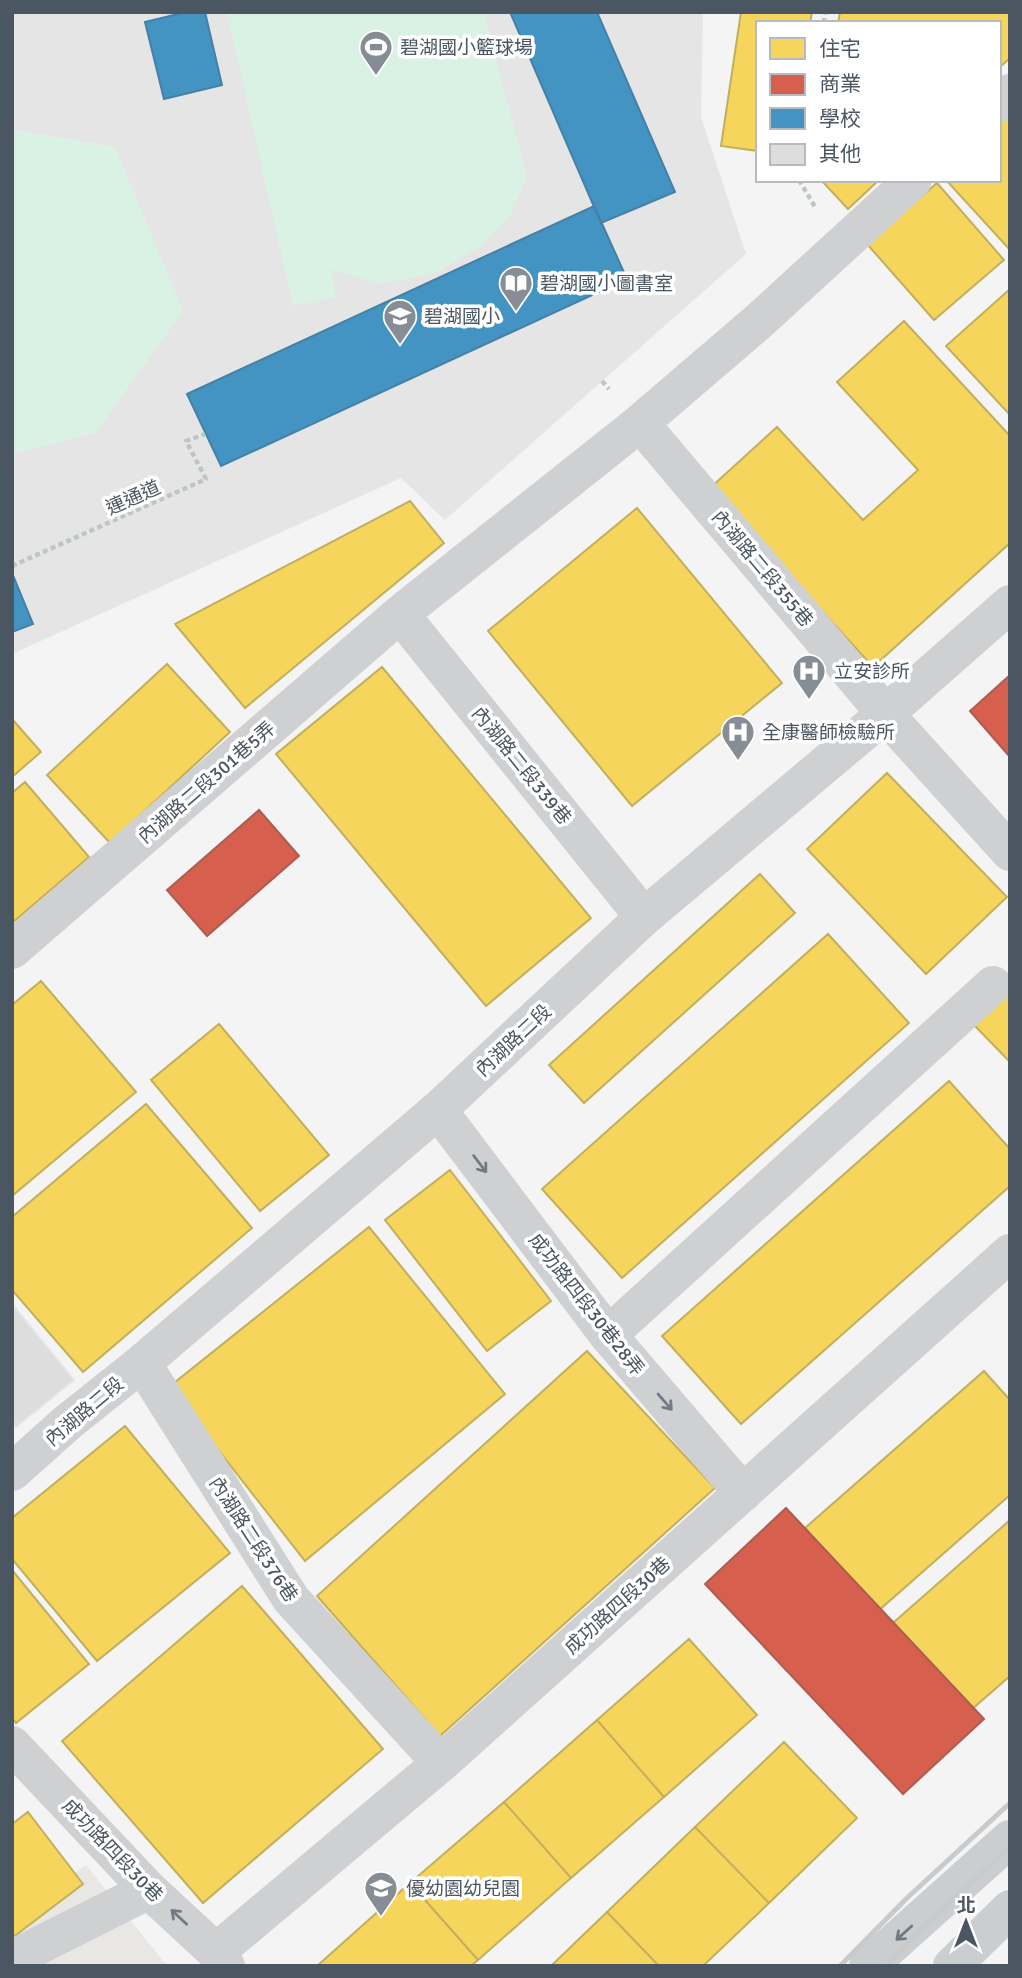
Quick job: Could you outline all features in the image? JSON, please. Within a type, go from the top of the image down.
[{"type":"main road","points":[[868,1966],[1010,1839]]},
{"type":"main road","points":[[952,1966],[1010,1909]]},
{"type":"street","name":"內湖路二段301巷5弄","points":[[12,950],[400,614],[640,423],[759,321],[911,182]]},
{"type":"street","name":"內湖路二段355巷","points":[[640,423],[885,713],[1010,852]]},
{"type":"street","name":"內湖路二段","points":[[12,1472],[438,1110],[644,917],[1010,604]]},
{"type":"street","name":"內湖路二段339巷","points":[[400,614],[644,917]]},
{"type":"street","points":[[608,1335],[993,985]]},
{"type":"street","name":"成功路四段30巷28弄","points":[[438,1110],[608,1335],[743,1493]]},
{"type":"street","name":"成功路四段30巷","points":[[12,1745],[149,1890],[221,1959],[1007,1260]]},
{"type":"street","name":"內湖路二段376巷","points":[[142,1363],[290,1599],[441,1763]]},
{"type":"street","points":[[12,1962],[22,1954],[149,1890]]},
{"type":"path","name":"連通道","points":[[12,566],[206,480],[186,441],[205,434]]},
{"type":"shaded area","name":"碧湖國小","points":[[12,12],[703,12],[701,117],[746,254],[445,520],[401,478],[12,654],[12,454],[96,432],[115,147],[12,130]]},
{"type":"shaded area","points":[[86,1865],[167,1966],[12,1966],[12,1919]]},
{"type":"green space","points":[[227,12],[484,12],[527,178],[510,215],[482,245],[438,272],[381,284],[331,269],[336,297],[293,306]]},
{"type":"green space","points":[[12,130],[115,147],[183,311],[96,432],[12,454]]},
{"type":"building: 住宅","points":[[741,12],[812,12],[810,21],[756,21],[756,151],[721,146]]},
{"type":"building: 住宅","points":[[840,12],[1010,12],[1010,58],[1001,66],[1001,21],[838,21]]},
{"type":"building: 住宅","points":[[1010,113],[1010,250],[948,182],[1001,182],[1001,121]]},
{"type":"building: 住宅","points":[[823,182],[877,182],[848,209]]},
{"type":"building: 住宅","points":[[937,183],[1004,260],[934,320],[867,244]]},
{"type":"building: 住宅","points":[[1010,289],[1010,415],[946,346]]},
{"type":"building: 住宅","points":[[904,321],[1010,436],[1010,543],[873,667],[710,488],[777,427],[863,520],[918,470],[837,382]]},
{"type":"building: 住宅","points":[[410,501],[444,543],[245,708],[175,624]]},
{"type":"building: 住宅","points":[[637,508],[782,683],[632,806],[488,631]]},
{"type":"building: 住宅","points":[[167,664],[230,732],[110,843],[47,775]]},
{"type":"building: 住宅","points":[[382,667],[591,918],[486,1006],[276,754]]},
{"type":"building: 住宅","points":[[12,719],[41,752],[12,777]]},
{"type":"building: 住宅","points":[[887,773],[1007,897],[926,974],[807,849]]},
{"type":"building: 住宅","points":[[25,782],[89,857],[12,923],[12,793]]},
{"type":"building: 住宅","points":[[760,874],[795,913],[584,1103],[549,1065]]},
{"type":"building: 住宅","points":[[828,934],[909,1023],[622,1278],[542,1189]]},
{"type":"building: 住宅","points":[[41,981],[136,1092],[12,1196],[12,1005]]},
{"type":"building: 住宅","points":[[1010,989],[1010,1062],[973,1024]]},
{"type":"building: 住宅","points":[[219,1024],[329,1155],[260,1211],[151,1080]]},
{"type":"building: 住宅","points":[[949,1081],[1010,1149],[1010,1186],[741,1424],[662,1336]]},
{"type":"building: 住宅","points":[[146,1104],[252,1228],[83,1372],[12,1290],[12,1217]]},
{"type":"building: 住宅","points":[[450,1170],[551,1301],[487,1351],[385,1220]]},
{"type":"building: 住宅","points":[[369,1227],[505,1394],[305,1561],[169,1387]]},
{"type":"building: 住宅","points":[[587,1351],[715,1488],[440,1736],[317,1596]]},
{"type":"building: 住宅","points":[[984,1371],[1010,1400],[1010,1495],[877,1612],[805,1528]]},
{"type":"building: 住宅","points":[[125,1426],[230,1553],[97,1661],[12,1559],[12,1518]]},
{"type":"building: 住宅","points":[[1010,1520],[1010,1676],[964,1716],[886,1629]]},
{"type":"building: 住宅","points":[[12,1570],[89,1664],[16,1723],[12,1718]]},
{"type":"building: 住宅","points":[[242,1586],[383,1749],[203,1903],[62,1741]]},
{"type":"building: 住宅","points":[[689,1639],[757,1715],[664,1797],[597,1720]]},
{"type":"building: 住宅","points":[[597,1720],[664,1797],[571,1878],[504,1802]]},
{"type":"building: 住宅","points":[[784,1742],[857,1818],[769,1903],[695,1827]]},
{"type":"building: 住宅","points":[[504,1802],[571,1878],[478,1960],[410,1883]]},
{"type":"building: 住宅","points":[[28,1812],[83,1884],[12,1938],[12,1824]]},
{"type":"building: 住宅","points":[[695,1827],[769,1903],[703,1966],[659,1966],[607,1912]]},
{"type":"building: 住宅","points":[[410,1883],[478,1960],[471,1966],[317,1966]]},
{"type":"building: 住宅","points":[[607,1912],[659,1966],[551,1966]]},
{"type":"building: 商業","points":[[1010,675],[1010,757],[970,711]]},
{"type":"building: 商業","points":[[259,810],[299,856],[207,936],[167,890]]},
{"type":"building: 商業","points":[[786,1508],[984,1719],[903,1794],[705,1584]]},
{"type":"building: 學校","points":[[186,12],[205,12],[222,85],[164,99],[145,22]]},
{"type":"building: 學校","points":[[510,12],[597,12],[675,192],[601,223]]},
{"type":"building: 學校","points":[[594,206],[627,279],[221,466],[187,394]]},
{"type":"building: 學校","points":[[12,573],[33,624],[12,632]]},
{"type":"building: 其他","points":[[12,1304],[74,1380],[16,1427],[12,1423]]},
{"type":"railway","points":[[840,1966],[906,1899],[1010,1803]]},
{"type":"railway","points":[[885,1966],[927,1923],[1010,1847]]},
{"type":"place","name":"碧湖國小籃球場","points":[[376,77]]},
{"type":"place","name":"碧湖國小圖書室","points":[[516,313]]},
{"type":"place","name":"碧湖國小","points":[[400,346]]},
{"type":"place","name":"立安診所","points":[[809,701]]},
{"type":"place","name":"全康醫師檢驗所","points":[[738,762]]},
{"type":"place","name":"優幼園幼兒園","points":[[381,1918]]}]
